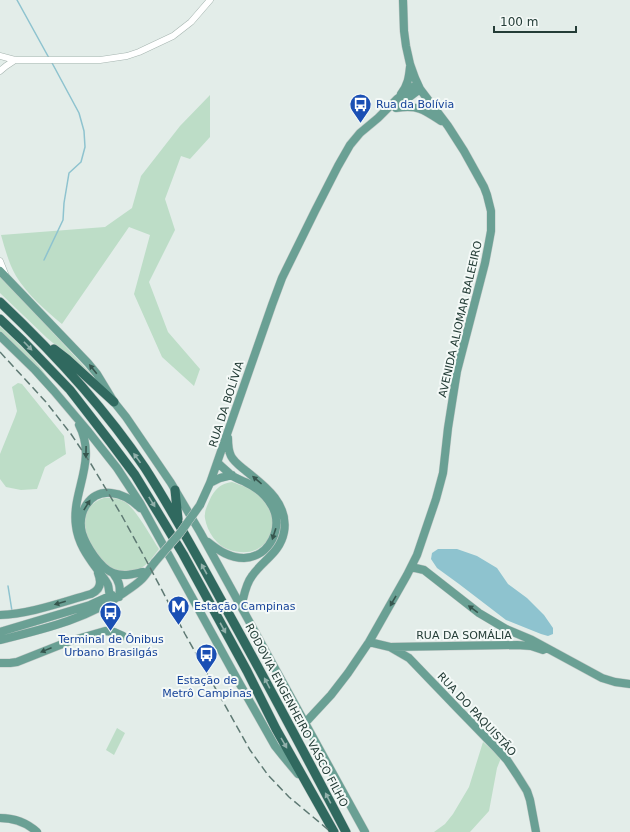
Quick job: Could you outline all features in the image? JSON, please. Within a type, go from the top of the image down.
[{"type":"highway","name":"RODOVIA ENGENHEIRO VASCO FILHO","points":[[0,302],[55,356],[110,421],[166,501],[262,673],[346,832]]},
{"type":"highway","name":"RODOVIA ENGENHEIRO VASCO FILHO","points":[[0,319],[70,390],[135,475],[182,554],[276,729],[334,832]]},
{"type":"highway","points":[[28,329],[67,359],[114,402]]},
{"type":"highway","points":[[175,490],[178,523]]},
{"type":"main road","name":"AVENIDA ALIOMAR BALEEIRO","points":[[304,722],[316,711],[348,673],[369,642],[412,567],[417,555],[440,488],[456,371],[490,242],[490,211],[486,191],[480,178],[448,126],[419,86],[410,64],[405,39],[403,0]]},
{"type":"main road","points":[[410,64],[407,84],[396,103],[418,107],[425,110],[448,126]]},
{"type":"main road","name":"RUA DA BOLÍVIA","points":[[0,632],[90,605],[116,594],[142,579],[180,533],[200,505],[210,483],[262,330],[272,305],[286,271],[315,211],[346,152],[360,133],[419,86]]},
{"type":"main road","name":"RODOVIA ENGENHEIRO VASCO FILHO","points":[[0,271],[97,374],[114,402],[126,417],[175,490],[205,539],[365,832]]},
{"type":"main road","points":[[0,336],[40,376],[65,404],[117,468],[140,502],[236,679],[275,746],[307,783]]},
{"type":"main road","points":[[65,404],[80,426],[84,434],[86,445],[85,465],[75,516],[78,538],[89,560],[116,594]]},
{"type":"main road","points":[[229,429],[228,445],[231,456],[234,461],[274,496],[281,509],[285,524],[284,533],[277,549],[257,570],[249,581],[241,607]]},
{"type":"main road","points":[[205,539],[217,550],[223,553],[244,558],[265,550],[276,531],[276,513],[269,501],[257,489],[232,475],[218,462],[224,460],[234,461]]},
{"type":"main road","points":[[210,483],[220,478],[232,475]]},
{"type":"main road","points":[[116,594],[119,583],[113,573],[97,559],[90,550],[82,532],[81,522],[84,508],[94,496],[100,494],[114,494],[126,497],[132,501],[148,518]]},
{"type":"main road","name":"RUA DA BOLÍVIA","points":[[0,640],[39,630],[92,612],[154,564]]},
{"type":"main road","points":[[412,567],[424,570],[479,613],[506,629],[532,640],[602,678],[630,684]]},
{"type":"main road","points":[[0,615],[44,608],[91,594],[97,590],[101,580],[97,570]]},
{"type":"main road","points":[[113,573],[128,575],[143,572]]},
{"type":"main road","points":[[501,646],[507,639],[506,629]]},
{"type":"main road","points":[[0,663],[17,662],[70,640],[105,631],[114,632],[123,636]]},
{"type":"main road","name":"RUA DA SOMÁLIA","points":[[369,642],[390,647],[531,646],[559,655]]},
{"type":"main road","points":[[409,658],[410,648],[414,646]]},
{"type":"main road","name":"RUA DO PAQUISTÃO","points":[[390,647],[409,658],[507,760],[527,791],[536,832]]},
{"type":"main road","points":[[0,818],[18,820],[37,832]]},
{"type":"street","points":[[0,56],[15,60],[100,60],[127,56],[173,36],[191,22],[210,0]]},
{"type":"street","points":[[0,71],[15,60]]},
{"type":"street","points":[[0,262],[8,279]]},
{"type":"green space","points":[[210,95],[210,137],[190,159],[181,156],[165,199],[175,230],[149,282],[168,332],[200,369],[194,386],[162,357],[134,294],[150,235],[129,227],[62,324],[37,302],[20,283],[7,256],[1,235],[105,227],[132,208],[141,176],[180,126]]},
{"type":"green space","points":[[0,277],[93,376],[47,338],[0,293]]},
{"type":"green space","points":[[0,326],[35,361],[52,384],[0,332]]},
{"type":"green space","points":[[18,383],[22,384],[64,436],[66,454],[45,467],[37,489],[21,490],[6,487],[0,479],[0,454],[17,411],[12,387]]},
{"type":"green space","points":[[232,482],[247,487],[255,492],[266,505],[272,520],[273,528],[271,535],[266,542],[259,548],[249,552],[237,552],[221,545],[210,533],[205,518],[206,508],[215,491],[220,486]]},
{"type":"green space","points":[[104,498],[112,498],[125,502],[134,511],[159,549],[147,564],[135,571],[115,571],[102,561],[90,542],[86,532],[85,521],[87,512],[93,504]]},
{"type":"green space","points":[[117,728],[125,733],[114,755],[106,750]]},
{"type":"green space","points":[[483,742],[501,758],[497,768],[489,811],[470,832],[434,832],[445,824],[453,814],[469,787]]},
{"type":"water","points":[[438,549],[457,549],[477,556],[497,568],[508,584],[527,598],[544,615],[553,628],[553,634],[548,636],[541,634],[506,620],[437,568],[431,559],[432,553]]},
{"type":"waterway","points":[[17,0],[49,58]]},
{"type":"waterway","points":[[44,260],[63,220],[69,173],[81,162],[85,147],[84,131],[79,113],[51,61]]},
{"type":"waterway","points":[[8,586],[12,611]]},
{"type":"railway","points":[[0,352],[46,402],[71,434],[91,464],[122,516],[185,634],[250,750],[268,775],[289,797],[331,832]]},
{"type":"place","name":"Rua da Bolívia","points":[[361,124]]},
{"type":"place","name":"Estação Campinas","points":[[178,626]]},
{"type":"place","name":"Terminal de Ônibus Urbano Brasilgás","points":[[111,632]]},
{"type":"place","name":"Estação de Metrô Campinas","points":[[207,674]]}]
